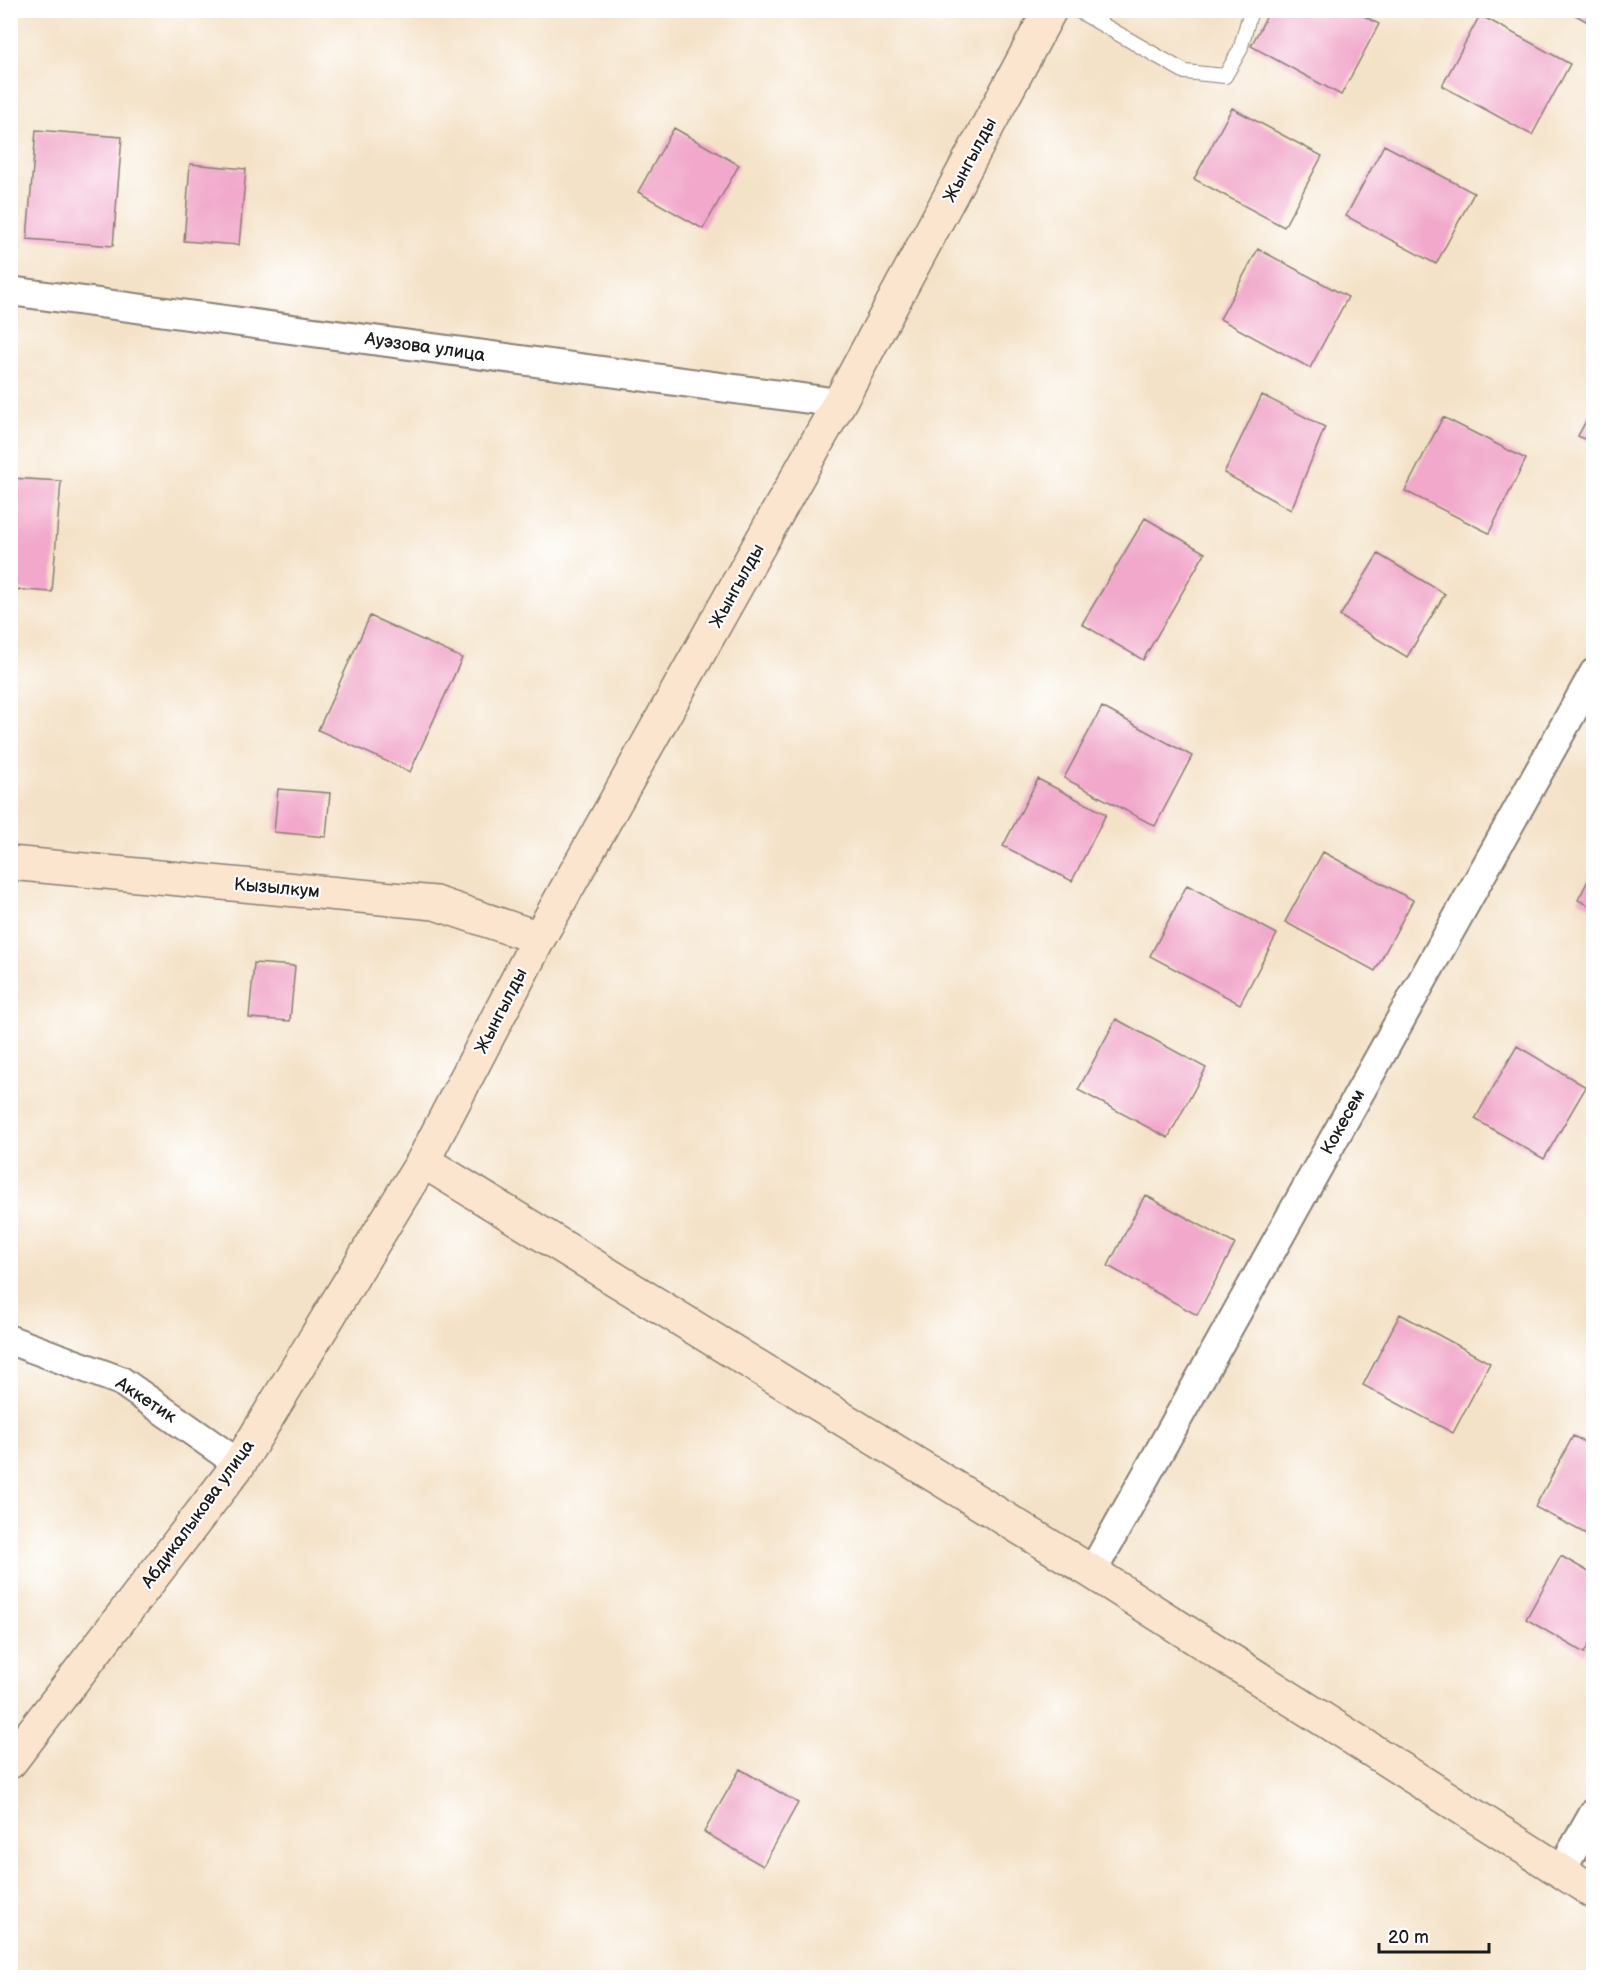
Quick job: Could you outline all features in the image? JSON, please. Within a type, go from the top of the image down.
[{"type":"street","name":"Жынгылды","points":[[423,1161],[539,938],[839,403],[1050,10]]},
{"type":"street","name":"Ауэзова улица","points":[[10,291],[839,403]]},
{"type":"street","name":"Кокесем","points":[[1092,1572],[1593,672]]},
{"type":"street","name":"Кызылкум","points":[[10,863],[435,903],[539,938]]},
{"type":"street","points":[[423,1161],[1092,1572],[1593,1892]]},
{"type":"street","name":"Абдикалыкова улица","points":[[10,1762],[239,1464],[423,1161]]},
{"type":"street","name":"Аккетик","points":[[10,1340],[121,1381],[239,1464]]},
{"type":"street","points":[[1561,1870],[1593,1813]]},
{"type":"lane","points":[[1077,10],[1185,72],[1225,76],[1240,50],[1251,10]]},
{"type":"building","points":[[1270,10],[1353,10],[1379,24],[1341,95],[1251,46]]},
{"type":"building","points":[[1566,10],[1594,10],[1594,11],[1588,22]]},
{"type":"building","points":[[1480,15],[1570,64],[1532,135],[1442,86]]},
{"type":"building","points":[[1232,108],[1322,156],[1284,227],[1194,179]]},
{"type":"building","points":[[674,128],[739,165],[703,229],[638,192]]},
{"type":"building","points":[[36,130],[122,137],[113,246],[27,239]]},
{"type":"building","points":[[1384,145],[1474,193],[1436,264],[1346,216]]},
{"type":"building","points":[[190,164],[246,169],[239,245],[184,241]]},
{"type":"building","points":[[1258,249],[1348,297],[1310,368],[1220,319]]},
{"type":"building","points":[[1262,395],[1325,427],[1291,510],[1224,473]]},
{"type":"building","points":[[1594,406],[1594,444],[1578,436]]},
{"type":"building","points":[[1443,417],[1526,459],[1489,533],[1405,491]]},
{"type":"building","points":[[10,478],[61,481],[52,592],[10,589]]},
{"type":"building","points":[[1145,518],[1205,553],[1143,660],[1082,624]]},
{"type":"building","points":[[1378,554],[1445,594],[1407,657],[1340,616]]},
{"type":"building","points":[[370,616],[462,658],[410,772],[318,730]]},
{"type":"building","points":[[1102,707],[1192,756],[1155,826],[1064,778]]},
{"type":"building","points":[[1038,779],[1106,814],[1072,881],[1003,846]]},
{"type":"building","points":[[278,789],[330,793],[326,837],[274,832]]},
{"type":"building","points":[[1323,852],[1413,900],[1375,971],[1285,922]]},
{"type":"building","points":[[1594,869],[1594,908],[1578,900]]},
{"type":"building","points":[[1187,885],[1277,934],[1240,1004],[1150,956]]},
{"type":"building","points":[[254,963],[295,966],[290,1021],[249,1018]]},
{"type":"building","points":[[1116,1019],[1206,1068],[1168,1138],[1078,1090]]},
{"type":"building","points":[[1517,1046],[1586,1087],[1544,1159],[1475,1119]]},
{"type":"building","points":[[1145,1195],[1235,1244],[1197,1315],[1108,1266]]},
{"type":"building","points":[[1400,1314],[1490,1363],[1453,1433],[1363,1385]]},
{"type":"building","points":[[1573,1436],[1594,1447],[1594,1538],[1535,1507]]},
{"type":"building","points":[[1561,1556],[1594,1575],[1594,1636],[1584,1653],[1526,1619]]},
{"type":"building","points":[[740,1769],[798,1803],[763,1866],[704,1832]]}]
